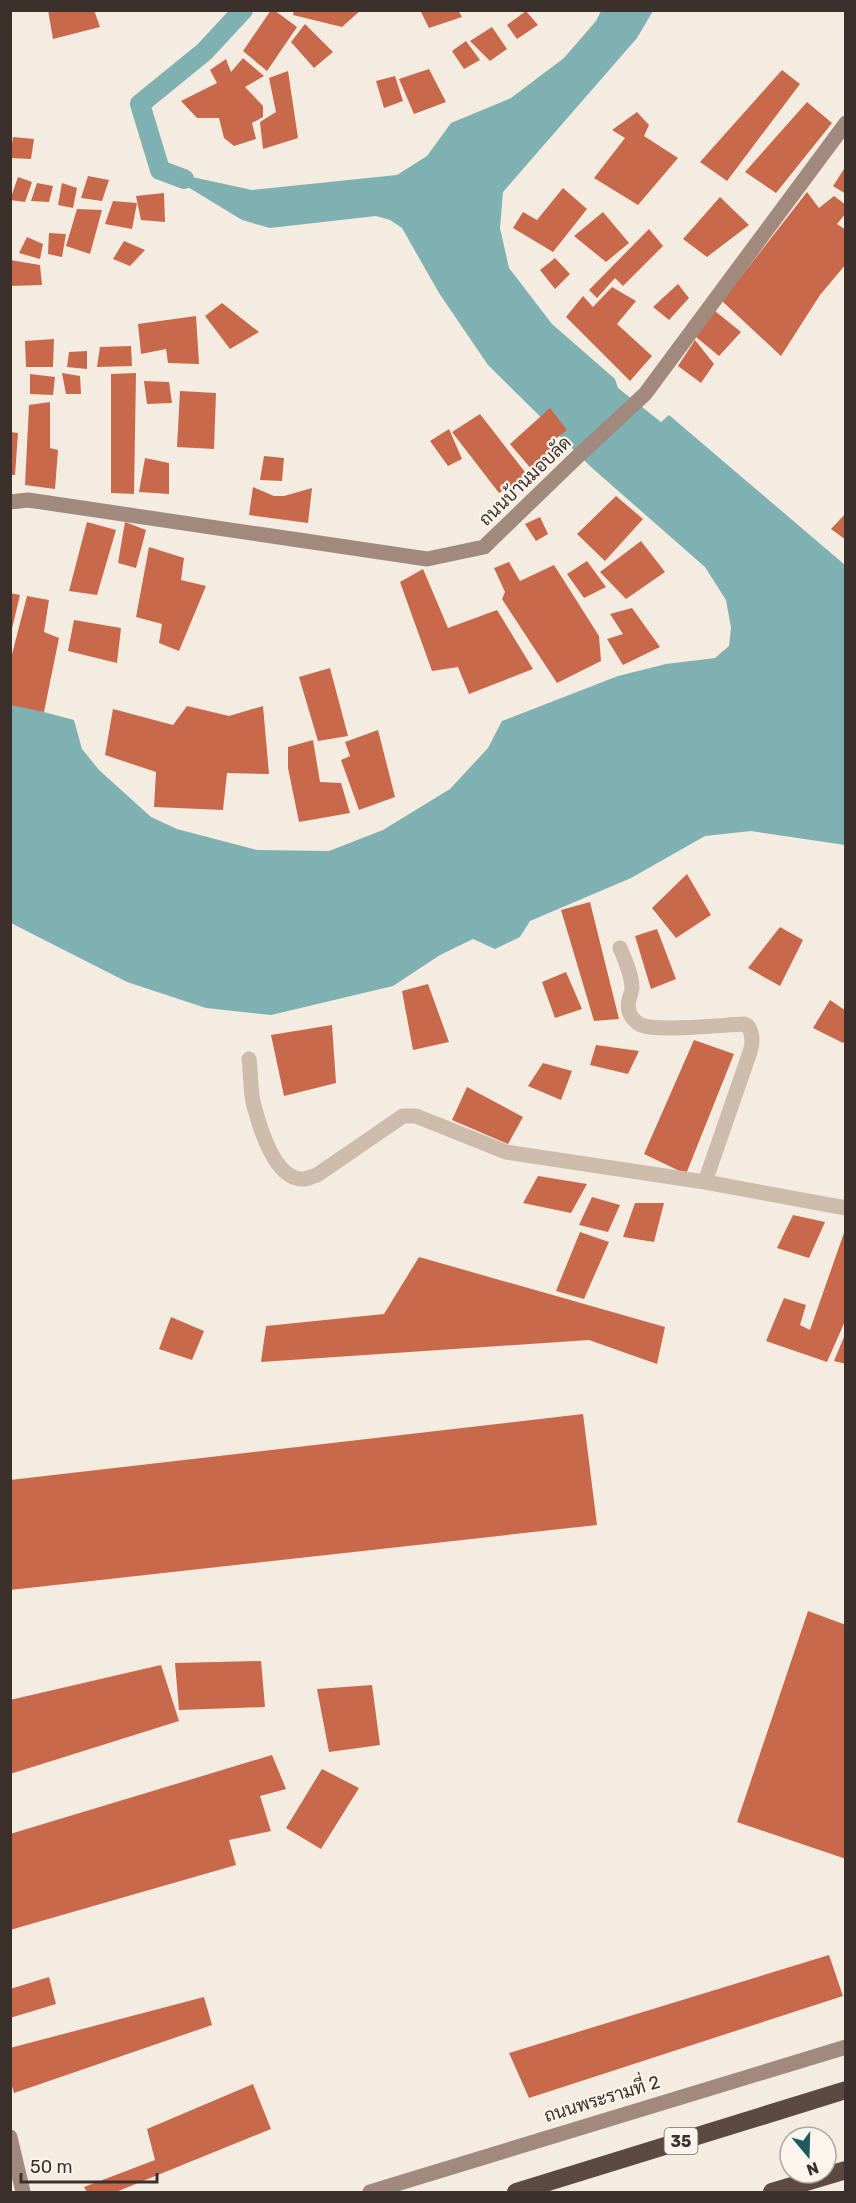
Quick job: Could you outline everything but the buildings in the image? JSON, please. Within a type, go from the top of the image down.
[{"type":"highway","name":"35","points":[[516,2193],[846,2090]]},
{"type":"highway","points":[[772,2193],[846,2170]]},
{"type":"street","name":"ถนนบ้านมอบลัด","points":[[10,502],[28,500],[427,559],[484,548],[645,394],[846,123]]},
{"type":"street","points":[[620,948],[631,981],[628,1006],[637,1023],[644,1026],[664,1027],[744,1024],[751,1030],[750,1052],[705,1182]]},
{"type":"street","points":[[249,1059],[253,1104],[266,1141],[277,1165],[288,1175],[302,1179],[317,1175],[403,1116],[416,1116],[506,1152],[705,1182],[846,1208]]},
{"type":"street","name":"ถนนพระรามที่ 2","points":[[370,2193],[846,2047]]},
{"type":"street","points":[[10,2137],[23,2193]]},
{"type":"water","points":[[601,11],[653,11],[637,38],[503,192],[500,228],[509,268],[552,324],[615,379],[618,388],[661,422],[669,415],[845,565],[845,845],[751,831],[705,836],[631,878],[530,921],[520,937],[495,949],[473,939],[440,955],[393,986],[271,1015],[206,1008],[127,982],[11,923],[10,703],[74,720],[82,749],[99,770],[151,817],[177,829],[257,850],[329,851],[383,830],[450,789],[488,748],[502,721],[618,676],[666,664],[715,658],[729,646],[731,628],[726,600],[705,567],[591,467],[488,365],[439,293],[402,228],[390,220],[376,216],[270,228],[242,220],[160,170],[252,190],[397,175],[427,156],[451,123],[511,98],[564,58],[596,21]]},
{"type":"waterway","points":[[184,179],[160,170],[140,104],[204,52],[243,10]]}]
